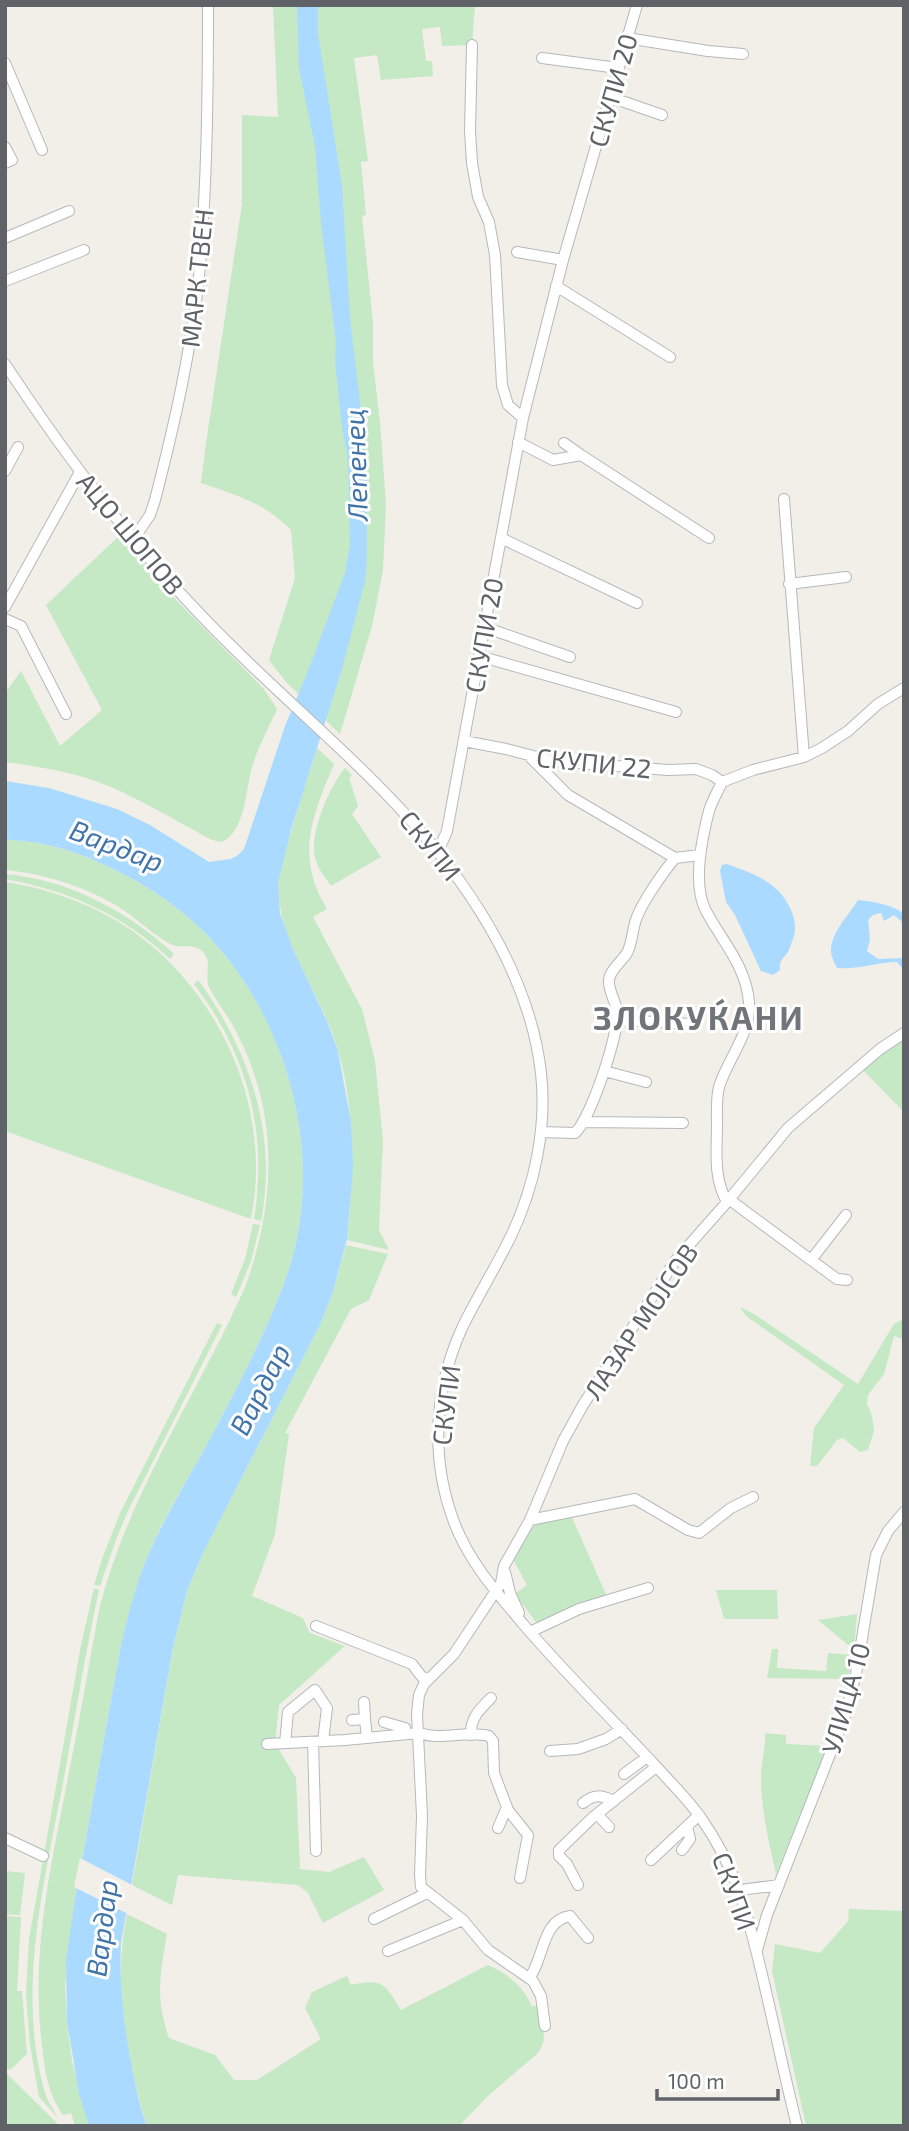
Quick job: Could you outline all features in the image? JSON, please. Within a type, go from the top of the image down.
[{"type":"street","name":"МАРК ТВЕН","points":[[133,540],[150,514],[155,500],[181,394],[192,331],[199,276],[205,182],[208,5]]},
{"type":"street","name":"СКУПИ 20","points":[[438,852],[447,831],[523,418],[563,260],[637,5]]},
{"type":"street","points":[[627,38],[743,54]]},
{"type":"street","points":[[472,45],[470,131],[474,177],[479,203],[489,222],[495,255],[503,391],[508,405],[523,418]]},
{"type":"street","points":[[542,58],[618,68]]},
{"type":"street","points":[[6,66],[42,150]]},
{"type":"street","points":[[610,97],[662,115]]},
{"type":"street","points":[[5,147],[12,160],[5,163]]},
{"type":"street","points":[[5,238],[69,211]]},
{"type":"street","points":[[5,281],[84,250]]},
{"type":"street","points":[[517,252],[563,260]]},
{"type":"street","points":[[556,286],[670,357]]},
{"type":"street","name":"АЦО ШОПОВ","points":[[5,365],[80,472],[133,540],[201,616],[274,688]]},
{"type":"street","points":[[518,442],[553,460],[582,455]]},
{"type":"street","points":[[564,443],[709,538]]},
{"type":"street","points":[[5,471],[19,447]]},
{"type":"street","points":[[5,607],[80,472]]},
{"type":"street","points":[[784,499],[804,757]]},
{"type":"street","points":[[501,538],[637,603]]},
{"type":"street","points":[[789,584],[846,577]]},
{"type":"street","points":[[5,620],[21,626],[66,714]]},
{"type":"street","points":[[484,627],[567,655],[568,642]]},
{"type":"street","points":[[479,656],[676,712]]},
{"type":"street","name":"СКУПИ","points":[[274,688],[335,742],[393,799],[438,852],[466,888],[489,926],[522,995],[541,1073],[541,1132],[522,1210],[461,1330],[450,1358],[440,1401],[438,1451],[444,1489],[462,1541],[495,1591],[699,1815],[724,1853],[740,1890],[757,1952],[797,2126]]},
{"type":"street","points":[[847,1280],[837,1279],[728,1201],[720,1191],[715,1165],[719,1089],[745,1032],[749,1000],[743,975],[702,900],[700,855],[710,808],[722,782],[754,770],[804,757],[822,748],[848,731],[878,704],[904,688]]},
{"type":"street","name":"СКУПИ 22","points":[[464,741],[506,749],[530,757],[588,765],[695,769],[722,782]]},
{"type":"street","points":[[530,757],[568,795],[675,858],[700,855]]},
{"type":"street","points":[[541,1132],[570,1134],[579,1130],[583,1122],[604,1071],[617,1020],[617,1009],[609,984],[610,976],[628,951],[636,917],[675,858]]},
{"type":"street","points":[[617,1020],[691,1024]]},
{"type":"street","name":"ЛАЗАР МОЈСОВ","points":[[427,1679],[454,1654],[501,1583],[504,1566],[530,1520],[558,1450],[583,1405],[676,1261],[788,1128],[880,1049],[904,1033]]},
{"type":"street","points":[[604,1071],[646,1082]]},
{"type":"street","points":[[583,1122],[683,1123]]},
{"type":"street","points":[[811,1260],[846,1215]]},
{"type":"street","points":[[530,1520],[635,1499],[696,1533],[731,1508],[753,1497]]},
{"type":"street","name":"УЛИЦА 10","points":[[757,1952],[766,1914],[845,1716],[856,1674],[876,1555],[888,1531],[904,1511]]},
{"type":"street","points":[[486,1579],[504,1566],[509,1593],[528,1630],[579,1609],[648,1588]]},
{"type":"street","points":[[316,1626],[412,1664],[422,1677],[427,1679],[421,1689],[414,1714],[402,1731]]},
{"type":"street","points":[[285,1743],[288,1712],[315,1690],[327,1708],[318,1741],[316,1851]]},
{"type":"street","points":[[471,1735],[471,1722],[491,1698]]},
{"type":"street","points":[[364,1702],[367,1738]]},
{"type":"street","points":[[418,1703],[422,1816],[421,1887],[463,1920],[488,1950],[530,1978],[540,1992],[545,2026]]},
{"type":"street","points":[[418,1703],[426,1727],[442,1737]]},
{"type":"street","points":[[352,1720],[365,1719]]},
{"type":"street","points":[[384,1722],[402,1731]]},
{"type":"street","points":[[550,1751],[578,1749],[606,1739],[622,1729]]},
{"type":"street","points":[[267,1744],[367,1738],[402,1731],[430,1737],[486,1735],[492,1740],[494,1773],[507,1807],[511,1816],[528,1835],[520,1878]]},
{"type":"street","points":[[624,1774],[647,1757]]},
{"type":"street","points":[[578,1885],[559,1856],[560,1848],[597,1814],[656,1767]]},
{"type":"street","points":[[583,1803],[594,1796],[614,1801]]},
{"type":"street","points":[[498,1828],[507,1807]]},
{"type":"street","points":[[597,1814],[609,1827]]},
{"type":"street","points":[[651,1860],[699,1815]]},
{"type":"street","points":[[682,1850],[690,1839],[691,1833],[687,1825]]},
{"type":"street","points":[[5,1838],[43,1856]]},
{"type":"street","points":[[740,1890],[779,1885]]},
{"type":"street","points":[[374,1919],[427,1892]]},
{"type":"street","points":[[530,1978],[555,1923],[570,1916],[588,1938]]},
{"type":"street","points":[[388,1951],[463,1920]]},
{"type":"green space","points":[[273,5],[475,5],[472,45],[442,46],[440,27],[422,29],[426,61],[432,61],[433,76],[381,80],[377,55],[354,58],[368,161],[361,162],[366,215],[362,216],[386,504],[383,570],[372,626],[340,734],[286,682],[269,660],[295,578],[291,530],[260,506],[201,483],[242,204],[242,115],[278,117]]},
{"type":"green space","points":[[120,535],[177,601],[263,688],[277,709],[250,773],[241,818],[230,836],[222,842],[212,840],[140,801],[96,781],[5,762],[5,693],[21,671],[60,746],[102,710],[46,605]]},
{"type":"green space","points":[[317,748],[334,764],[319,802],[310,836],[312,871],[317,890],[327,909],[313,917],[362,1009],[375,1061],[383,1140],[379,1230],[389,1250],[347,1240],[352,1157],[344,1073],[327,1020],[289,938],[280,904],[280,873]]},
{"type":"green space","points":[[345,768],[352,775],[349,778],[358,806],[352,814],[381,857],[331,886],[316,861],[315,836],[327,798]]},
{"type":"green space","points":[[5,839],[59,848],[107,866],[145,886],[179,910],[210,938],[237,971],[275,1039],[297,1114],[302,1153],[303,1192],[298,1231],[281,1292],[240,1381],[153,1544],[136,1590],[121,1645],[75,1899],[65,1986],[72,2061],[89,2126],[75,2126],[71,2113],[63,2115],[53,2098],[44,2064],[39,1976],[45,1907],[56,1840],[99,1610],[112,1567],[127,1526],[165,1445],[246,1285],[256,1253],[267,1189],[266,1127],[251,1064],[234,1027],[209,987],[208,965],[203,952],[196,947],[168,943],[125,911],[83,889],[37,875],[5,870]]},
{"type":"green space","points":[[5,874],[52,883],[96,900],[137,924],[174,954],[170,959],[134,929],[93,907],[50,890],[5,879]]},
{"type":"green space","points":[[5,882],[58,894],[108,916],[138,935],[169,962],[195,992],[218,1025],[235,1062],[247,1100],[254,1139],[256,1179],[251,1219],[5,1131]]},
{"type":"green space","points":[[198,980],[232,1035],[255,1094],[265,1156],[261,1221],[254,1219],[258,1156],[250,1096],[228,1038],[194,984]]},
{"type":"green space","points":[[904,1033],[904,1112],[859,1066]]},
{"type":"green space","points":[[253,1224],[260,1225],[251,1261],[236,1297],[231,1294],[245,1259]]},
{"type":"green space","points":[[346,1245],[388,1254],[369,1300],[351,1309],[285,1433],[289,1434],[275,1534],[252,1596],[303,1618],[310,1633],[345,1646],[279,1705],[275,1743],[296,1778],[300,1869],[329,1872],[364,1857],[384,1890],[323,1923],[308,1893],[298,1885],[178,1875],[172,1905],[132,1885],[173,1647],[187,1591],[203,1553],[320,1325],[333,1292]]},
{"type":"green space","points":[[740,1307],[858,1384],[894,1324],[904,1319],[904,1339],[894,1336],[884,1374],[868,1395],[867,1404],[874,1431],[868,1450],[860,1452],[843,1438],[837,1440],[817,1466],[810,1466],[814,1428],[844,1385],[746,1316]]},
{"type":"green space","points":[[217,1323],[222,1325],[128,1511],[100,1586],[94,1585],[121,1511]]},
{"type":"green space","points":[[571,1515],[608,1599],[541,1629],[515,1594],[527,1585],[514,1561],[521,1543],[534,1526]]},
{"type":"green space","points":[[94,1588],[99,1590],[41,1898],[33,1977],[37,2055],[45,2093],[57,2117],[39,2097],[30,2045],[26,1994],[29,1939],[81,1645]]},
{"type":"green space","points":[[716,1590],[777,1590],[778,1619],[724,1619]]},
{"type":"green space","points":[[857,1614],[854,1650],[818,1620]]},
{"type":"green space","points":[[772,1649],[778,1649],[777,1668],[826,1671],[828,1653],[853,1655],[848,1679],[767,1678]]},
{"type":"green space","points":[[765,1733],[786,1735],[786,1744],[828,1746],[776,1874],[761,1789]]},
{"type":"green space","points":[[5,1871],[25,1873],[20,1915],[5,1914]]},
{"type":"green space","points":[[849,1909],[904,1911],[904,2126],[806,2126],[772,1971],[775,1944],[820,1953],[848,1921]]},
{"type":"green space","points":[[127,1914],[167,1934],[160,1998],[169,2038],[215,2055],[234,2080],[257,2080],[321,2039],[305,2008],[312,1992],[347,1976],[351,1985],[370,1982],[382,1985],[401,2010],[488,1965],[514,1981],[532,2006],[541,2006],[544,2040],[539,2052],[489,2095],[459,2126],[147,2126],[125,2034],[121,1994]]},
{"type":"green space","points":[[5,1916],[21,1917],[17,1991],[22,1991],[27,2054],[10,2070],[5,2067]]},
{"type":"green space","points":[[5,2072],[60,2126],[5,2126]]},
{"type":"water","points":[[297,5],[318,5],[318,34],[342,185],[350,319],[364,435],[367,556],[365,581],[342,669],[291,830],[278,883],[280,913],[338,1051],[351,1122],[353,1168],[347,1239],[333,1292],[320,1325],[203,1553],[187,1591],[173,1647],[121,1943],[125,2024],[137,2093],[147,2126],[89,2126],[79,2094],[67,2022],[66,1960],[121,1645],[135,1590],[153,1544],[240,1381],[281,1292],[298,1231],[303,1192],[302,1153],[288,1076],[275,1039],[257,1004],[224,954],[179,910],[126,876],[66,850],[5,839],[5,781],[49,788],[117,809],[150,825],[209,862],[230,859],[244,849],[285,726],[345,573],[350,544],[347,453],[335,361],[336,342],[321,223],[315,147],[299,68]]},
{"type":"water","points":[[727,864],[765,880],[780,892],[791,910],[795,923],[794,936],[781,962],[780,970],[773,975],[761,971],[735,915],[726,902],[720,871],[722,865]]},
{"type":"water","points":[[858,900],[887,905],[903,913],[904,929],[901,921],[894,915],[884,921],[881,913],[868,920],[870,940],[867,951],[878,959],[904,958],[904,970],[897,962],[837,968],[831,953],[832,944],[837,930]]},
{"type":"pier","points":[[80,1858],[136,1887],[130,1915],[74,1887]]},
{"type":"district","name":"ЗЛОКУЌАНИ","points":[[699,1017]]},
{"type":"water label","name":"Лепенец","points":[[355,465]]},
{"type":"water label","name":"Вардар","points":[[117,845]]},
{"type":"water label","name":"Вардар","points":[[259,1389]]},
{"type":"water label","name":"Вардар","points":[[101,1928]]}]
